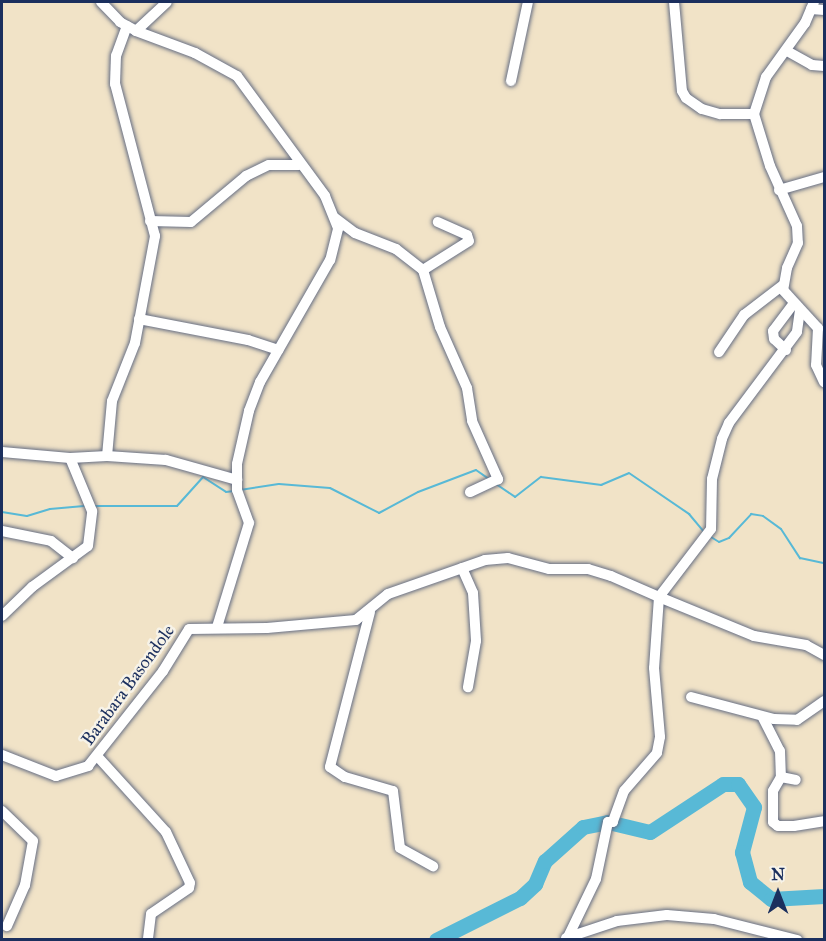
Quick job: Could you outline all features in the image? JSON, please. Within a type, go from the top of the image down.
[{"type":"street","points":[[101,2],[131,28],[195,53],[237,76],[299,165],[325,196],[338,229],[330,261],[278,350],[249,411],[237,480],[249,523],[217,627],[333,623],[356,620],[370,612],[388,594],[462,568],[508,558],[549,569],[588,569],[754,636],[806,645],[825,655]]},
{"type":"street","points":[[107,456],[112,401],[135,343],[155,236],[115,84],[116,56],[131,28],[167,2]]},
{"type":"street","points":[[511,81],[528,2]]},
{"type":"street","points":[[674,2],[682,91],[686,98],[702,109],[720,114],[754,114]]},
{"type":"street","points":[[786,350],[774,339],[773,331],[791,298],[798,243],[794,219],[779,190],[756,130],[754,114],[766,77],[787,51],[812,5],[825,10]]},
{"type":"street","points":[[787,51],[812,65],[825,66]]},
{"type":"street","points":[[150,221],[191,222],[246,176],[269,165],[299,165]]},
{"type":"street","points":[[779,190],[825,177]]},
{"type":"street","points":[[335,218],[355,232],[396,249],[423,270],[440,327],[467,388],[472,421],[498,479],[470,492]]},
{"type":"street","points":[[423,270],[469,241],[467,236],[438,222]]},
{"type":"street","points":[[791,298],[821,329],[816,365],[825,382]]},
{"type":"street","points":[[566,938],[596,879],[608,822],[613,822],[624,791],[657,753],[660,737],[654,668],[659,597],[711,529],[712,480],[729,423],[786,350],[799,328],[791,298]]},
{"type":"street","points":[[718,352],[744,315],[791,298]]},
{"type":"street","points":[[139,319],[248,340],[278,350]]},
{"type":"street","points":[[2,452],[70,458],[107,456],[166,460],[237,480]]},
{"type":"street","points":[[2,616],[32,587],[88,546],[92,511],[70,458]]},
{"type":"street","points":[[2,531],[51,541],[73,558]]},
{"type":"street","points":[[462,568],[473,593],[476,640],[468,687]]},
{"type":"street","points":[[370,612],[330,767],[345,777],[393,791],[400,848],[433,866]]},
{"type":"street","name":"Barabara Basondole","points":[[2,755],[56,776],[81,771],[98,757],[189,629],[217,627]]},
{"type":"street","points":[[691,697],[763,718],[796,720],[825,701]]},
{"type":"street","points":[[763,718],[780,751],[781,777],[773,791],[773,822],[778,826],[794,826],[825,821]]},
{"type":"street","points":[[98,757],[166,832],[190,883],[189,888],[151,914],[148,939]]},
{"type":"street","points":[[781,777],[796,780]]},
{"type":"street","points":[[2,811],[33,841],[24,885],[7,926]]},
{"type":"street","points":[[566,938],[616,921],[667,915],[714,920],[797,939]]},
{"type":"waterway","points":[[240,490],[279,484],[330,488],[379,513],[418,492],[476,470],[489,479]]},
{"type":"waterway","points":[[496,484],[515,497],[541,477],[601,485],[629,473],[689,514],[704,532]]},
{"type":"waterway","points":[[93,506],[177,506],[203,477],[226,492],[234,491]]},
{"type":"waterway","points":[[2,512],[27,516],[50,509],[87,506]]},
{"type":"waterway","points":[[711,537],[719,542],[729,538],[751,514],[763,516],[781,529],[800,558],[824,563]]},
{"type":"waterway","points":[[436,940],[520,898],[535,884],[545,861],[583,827],[608,822],[650,832],[723,784],[738,784],[754,807],[742,852],[750,882],[771,899],[824,896]]}]
